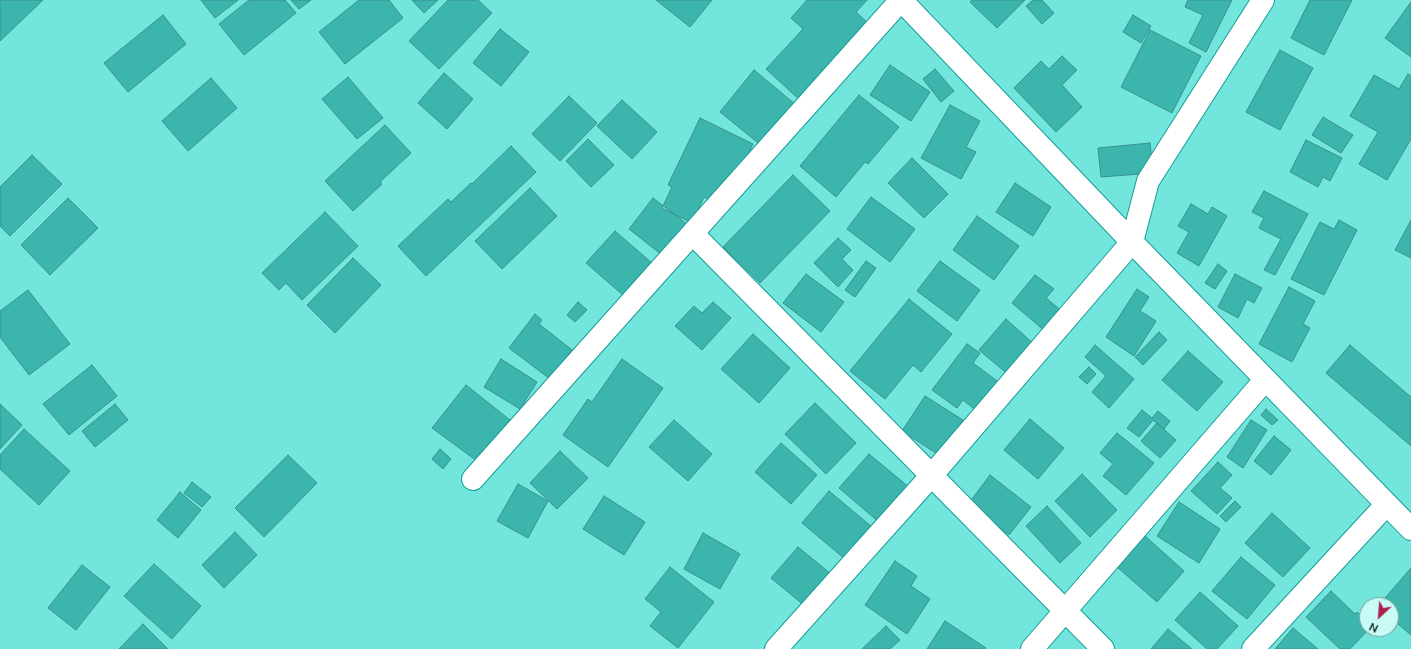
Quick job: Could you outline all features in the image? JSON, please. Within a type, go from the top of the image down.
[{"type":"street","points":[[473,479],[901,0],[1132,242],[1411,530]]},
{"type":"street","points":[[776,649],[932,476],[1132,242],[1148,181],[1263,0]]},
{"type":"street","points":[[693,234],[1102,649]]},
{"type":"street","points":[[1032,649],[1266,380]]},
{"type":"street","points":[[1253,649],[1386,505]]},
{"type":"building","points":[[0,0],[43,0],[0,41]]},
{"type":"building","points":[[201,0],[238,0],[215,18]]},
{"type":"building","points":[[249,0],[285,0],[296,13],[244,55],[219,24]]},
{"type":"building","points":[[291,0],[311,0],[299,9]]},
{"type":"building","points":[[359,0],[389,0],[403,18],[345,64],[319,32]]},
{"type":"building","points":[[412,0],[438,0],[424,13]]},
{"type":"building","points":[[448,0],[478,0],[492,13],[439,69],[409,41]]},
{"type":"building","points":[[656,0],[712,0],[690,27]]},
{"type":"building","points":[[807,0],[867,0],[856,12],[869,24],[801,101],[766,69],[803,29],[791,18]]},
{"type":"building","points":[[972,0],[1025,0],[997,28],[970,2]]},
{"type":"building","points":[[1033,0],[1042,0],[1054,13],[1042,24],[1026,6]]},
{"type":"building","points":[[1188,0],[1232,0],[1206,52],[1189,43],[1203,15],[1185,7]]},
{"type":"building","points":[[1310,0],[1352,0],[1324,55],[1291,38]]},
{"type":"building","points":[[1411,2],[1411,57],[1385,38]]},
{"type":"building","points":[[163,15],[186,44],[128,92],[104,63]]},
{"type":"building","points":[[1133,15],[1151,26],[1141,43],[1123,32]]},
{"type":"building","points":[[500,29],[529,52],[501,86],[473,63]]},
{"type":"building","points":[[1150,30],[1201,56],[1172,113],[1121,87]]},
{"type":"building","points":[[1280,50],[1313,68],[1280,130],[1246,112]]},
{"type":"building","points":[[1062,56],[1077,70],[1062,85],[1082,107],[1056,132],[1014,88],[1041,61],[1049,69]]},
{"type":"building","points":[[890,65],[930,92],[911,121],[870,95]]},
{"type":"building","points":[[935,69],[954,91],[941,102],[923,79]]},
{"type":"building","points":[[754,70],[796,105],[762,146],[720,112]]},
{"type":"building","points":[[444,73],[473,99],[447,129],[418,103]]},
{"type":"building","points":[[1408,74],[1411,76],[1411,139],[1387,180],[1359,164],[1378,132],[1350,116],[1374,75],[1399,89]]},
{"type":"building","points":[[348,77],[383,118],[357,139],[322,99]]},
{"type":"building","points":[[211,78],[237,108],[188,151],[162,121]]},
{"type":"building","points":[[859,95],[899,127],[868,164],[865,162],[836,197],[800,166]]},
{"type":"building","points":[[569,96],[597,123],[560,161],[532,134]]},
{"type":"building","points":[[622,100],[657,132],[632,159],[597,126]]},
{"type":"building","points":[[950,105],[980,121],[966,147],[976,152],[961,179],[921,158]]},
{"type":"building","points":[[1323,117],[1353,135],[1341,153],[1312,135]]},
{"type":"building","points":[[700,118],[753,144],[723,206],[704,197],[692,223],[662,208],[672,187],[668,185]]},
{"type":"building","points":[[385,125],[411,153],[380,182],[382,184],[353,211],[325,181]]},
{"type":"building","points":[[588,139],[614,165],[591,187],[566,161]]},
{"type":"building","points":[[1306,140],[1342,158],[1330,181],[1323,177],[1318,187],[1290,172]]},
{"type":"building","points":[[1150,143],[1153,173],[1101,177],[1098,148]]},
{"type":"building","points":[[511,146],[536,172],[426,276],[398,246],[448,199],[451,202],[471,183],[472,184]]},
{"type":"building","points":[[32,155],[62,184],[10,236],[0,226],[0,187]]},
{"type":"building","points":[[912,158],[948,194],[924,218],[888,183]]},
{"type":"building","points":[[793,175],[830,211],[760,283],[723,247]]},
{"type":"building","points":[[1015,183],[1051,207],[1033,236],[996,212]]},
{"type":"building","points":[[530,188],[557,216],[502,269],[475,241]]},
{"type":"building","points":[[1264,191],[1308,214],[1275,275],[1264,270],[1281,239],[1259,228],[1264,218],[1252,212]]},
{"type":"building","points":[[871,197],[915,229],[890,262],[847,229]]},
{"type":"building","points":[[68,198],[98,228],[50,275],[21,245]]},
{"type":"building","points":[[653,198],[687,224],[662,255],[629,229]]},
{"type":"building","points":[[1191,204],[1208,214],[1212,207],[1227,216],[1199,266],[1177,253],[1189,232],[1178,226]]},
{"type":"building","points":[[325,212],[358,246],[302,300],[286,283],[279,290],[262,273]]},
{"type":"building","points":[[977,216],[1019,246],[994,280],[953,250]]},
{"type":"building","points":[[1339,220],[1357,230],[1324,295],[1291,279],[1320,222],[1334,229]]},
{"type":"building","points":[[1411,220],[1411,258],[1395,250]]},
{"type":"building","points":[[615,231],[653,264],[624,296],[586,263]]},
{"type":"building","points":[[838,238],[851,250],[842,259],[853,270],[838,287],[814,263]]},
{"type":"building","points":[[353,258],[381,285],[335,333],[307,305]]},
{"type":"building","points":[[866,261],[876,268],[855,297],[845,290]]},
{"type":"building","points":[[940,261],[980,290],[957,321],[917,291]]},
{"type":"building","points":[[1218,264],[1227,271],[1215,289],[1205,283]]},
{"type":"building","points":[[806,274],[844,302],[821,332],[783,303]]},
{"type":"building","points":[[1235,274],[1262,288],[1254,303],[1247,299],[1238,318],[1218,307]]},
{"type":"building","points":[[1035,275],[1054,289],[1046,298],[1063,312],[1046,332],[1012,303]]},
{"type":"building","points":[[1289,287],[1315,301],[1303,324],[1310,328],[1292,362],[1259,344]]},
{"type":"building","points":[[1137,289],[1149,297],[1140,311],[1156,321],[1134,356],[1106,337]]},
{"type":"building","points":[[28,290],[70,344],[29,375],[0,337],[0,311]]},
{"type":"building","points":[[909,299],[952,334],[921,372],[913,365],[885,399],[850,371]]},
{"type":"building","points":[[578,302],[587,310],[575,322],[567,315]]},
{"type":"building","points":[[713,302],[731,318],[702,350],[675,326],[694,306],[702,313]]},
{"type":"building","points":[[535,314],[542,320],[539,324],[572,350],[550,379],[509,348]]},
{"type":"building","points":[[1006,319],[1036,346],[1010,376],[979,350]]},
{"type":"building","points":[[1159,332],[1167,340],[1143,365],[1135,357]]},
{"type":"building","points":[[753,334],[790,368],[759,403],[721,369]]},
{"type":"building","points":[[967,344],[980,353],[973,363],[1000,383],[978,412],[963,400],[957,408],[932,390]]},
{"type":"building","points":[[1095,345],[1134,379],[1109,408],[1092,392],[1106,376],[1085,357]]},
{"type":"building","points":[[1350,345],[1411,397],[1411,446],[1326,373]]},
{"type":"building","points":[[1188,351],[1223,382],[1197,411],[1162,380]]},
{"type":"building","points":[[501,359],[537,382],[520,409],[484,387]]},
{"type":"building","points":[[622,359],[663,388],[608,467],[563,435],[588,399],[592,402]]},
{"type":"building","points":[[92,365],[117,396],[69,435],[43,404]]},
{"type":"building","points":[[1089,367],[1096,374],[1087,384],[1079,377]]},
{"type":"building","points":[[466,385],[510,420],[477,461],[432,428]]},
{"type":"building","points":[[925,396],[963,420],[939,455],[902,431]]},
{"type":"building","points":[[815,403],[856,443],[826,474],[785,434]]},
{"type":"building","points":[[0,404],[22,425],[0,449]]},
{"type":"building","points":[[115,404],[128,420],[95,447],[82,431]]},
{"type":"building","points":[[1266,409],[1278,420],[1272,425],[1261,415]]},
{"type":"building","points":[[1142,410],[1152,418],[1158,411],[1170,421],[1164,429],[1153,420],[1139,437],[1127,428]]},
{"type":"building","points":[[1030,419],[1064,448],[1038,479],[1004,450]]},
{"type":"building","points":[[674,420],[712,454],[688,481],[649,447]]},
{"type":"building","points":[[1251,420],[1267,430],[1243,468],[1227,457]]},
{"type":"building","points":[[1157,423],[1176,440],[1160,458],[1141,441]]},
{"type":"building","points":[[24,429],[70,471],[39,505],[0,469],[0,455]]},
{"type":"building","points":[[1117,433],[1154,463],[1126,495],[1103,476],[1113,464],[1100,453]]},
{"type":"building","points":[[1274,436],[1291,450],[1271,475],[1254,461]]},
{"type":"building","points":[[781,443],[817,475],[791,504],[755,472]]},
{"type":"building","points":[[440,449],[451,459],[443,469],[432,459]]},
{"type":"building","points":[[560,451],[588,478],[557,509],[530,483]]},
{"type":"building","points":[[869,454],[910,488],[880,523],[839,488]]},
{"type":"building","points":[[288,455],[317,483],[264,537],[235,508]]},
{"type":"building","points":[[1218,462],[1232,475],[1220,488],[1232,498],[1217,514],[1191,491]]},
{"type":"building","points":[[1082,474],[1117,510],[1090,537],[1055,501]]},
{"type":"building","points":[[990,475],[1031,507],[1009,535],[969,503]]},
{"type":"building","points":[[192,482],[211,497],[202,507],[184,493]]},
{"type":"building","points":[[518,484],[548,501],[528,538],[497,521]]},
{"type":"building","points":[[829,491],[872,527],[845,559],[802,523]]},
{"type":"building","points":[[180,492],[201,510],[178,538],[157,520]]},
{"type":"building","points":[[604,496],[645,522],[624,555],[583,529]]},
{"type":"building","points":[[1235,501],[1241,507],[1226,522],[1220,516]]},
{"type":"building","points":[[1179,502],[1220,529],[1199,563],[1157,536]]},
{"type":"building","points":[[1047,506],[1081,543],[1060,563],[1026,526]]},
{"type":"building","points":[[1272,513],[1310,548],[1283,577],[1245,543]]},
{"type":"building","points":[[235,532],[257,555],[224,588],[202,565]]},
{"type":"building","points":[[703,533],[740,554],[720,589],[684,569]]},
{"type":"building","points":[[1144,535],[1184,571],[1157,602],[1116,566]]},
{"type":"building","points":[[798,547],[831,574],[805,606],[771,578]]},
{"type":"building","points":[[1241,557],[1275,585],[1247,619],[1212,591]]},
{"type":"building","points":[[895,561],[917,576],[911,586],[930,599],[907,634],[865,605]]},
{"type":"building","points":[[154,564],[201,606],[172,639],[124,596]]},
{"type":"building","points":[[82,565],[110,587],[76,630],[48,608]]},
{"type":"building","points":[[670,567],[714,602],[678,648],[650,626],[661,612],[645,599]]},
{"type":"building","points":[[1411,568],[1411,635],[1399,625],[1399,597],[1386,597]]},
{"type":"building","points":[[1331,591],[1355,614],[1357,612],[1359,614],[1359,637],[1361,637],[1350,649],[1340,649],[1306,617]]},
{"type":"building","points":[[1200,592],[1238,626],[1217,649],[1207,649],[1175,620]]},
{"type":"building","points":[[945,621],[986,648],[927,649]]},
{"type":"building","points":[[143,624],[168,649],[119,649]]},
{"type":"building","points":[[886,626],[900,640],[890,649],[862,649]]},
{"type":"building","points":[[1293,628],[1318,649],[1275,649]]},
{"type":"building","points":[[1168,629],[1192,649],[1151,649]]}]
